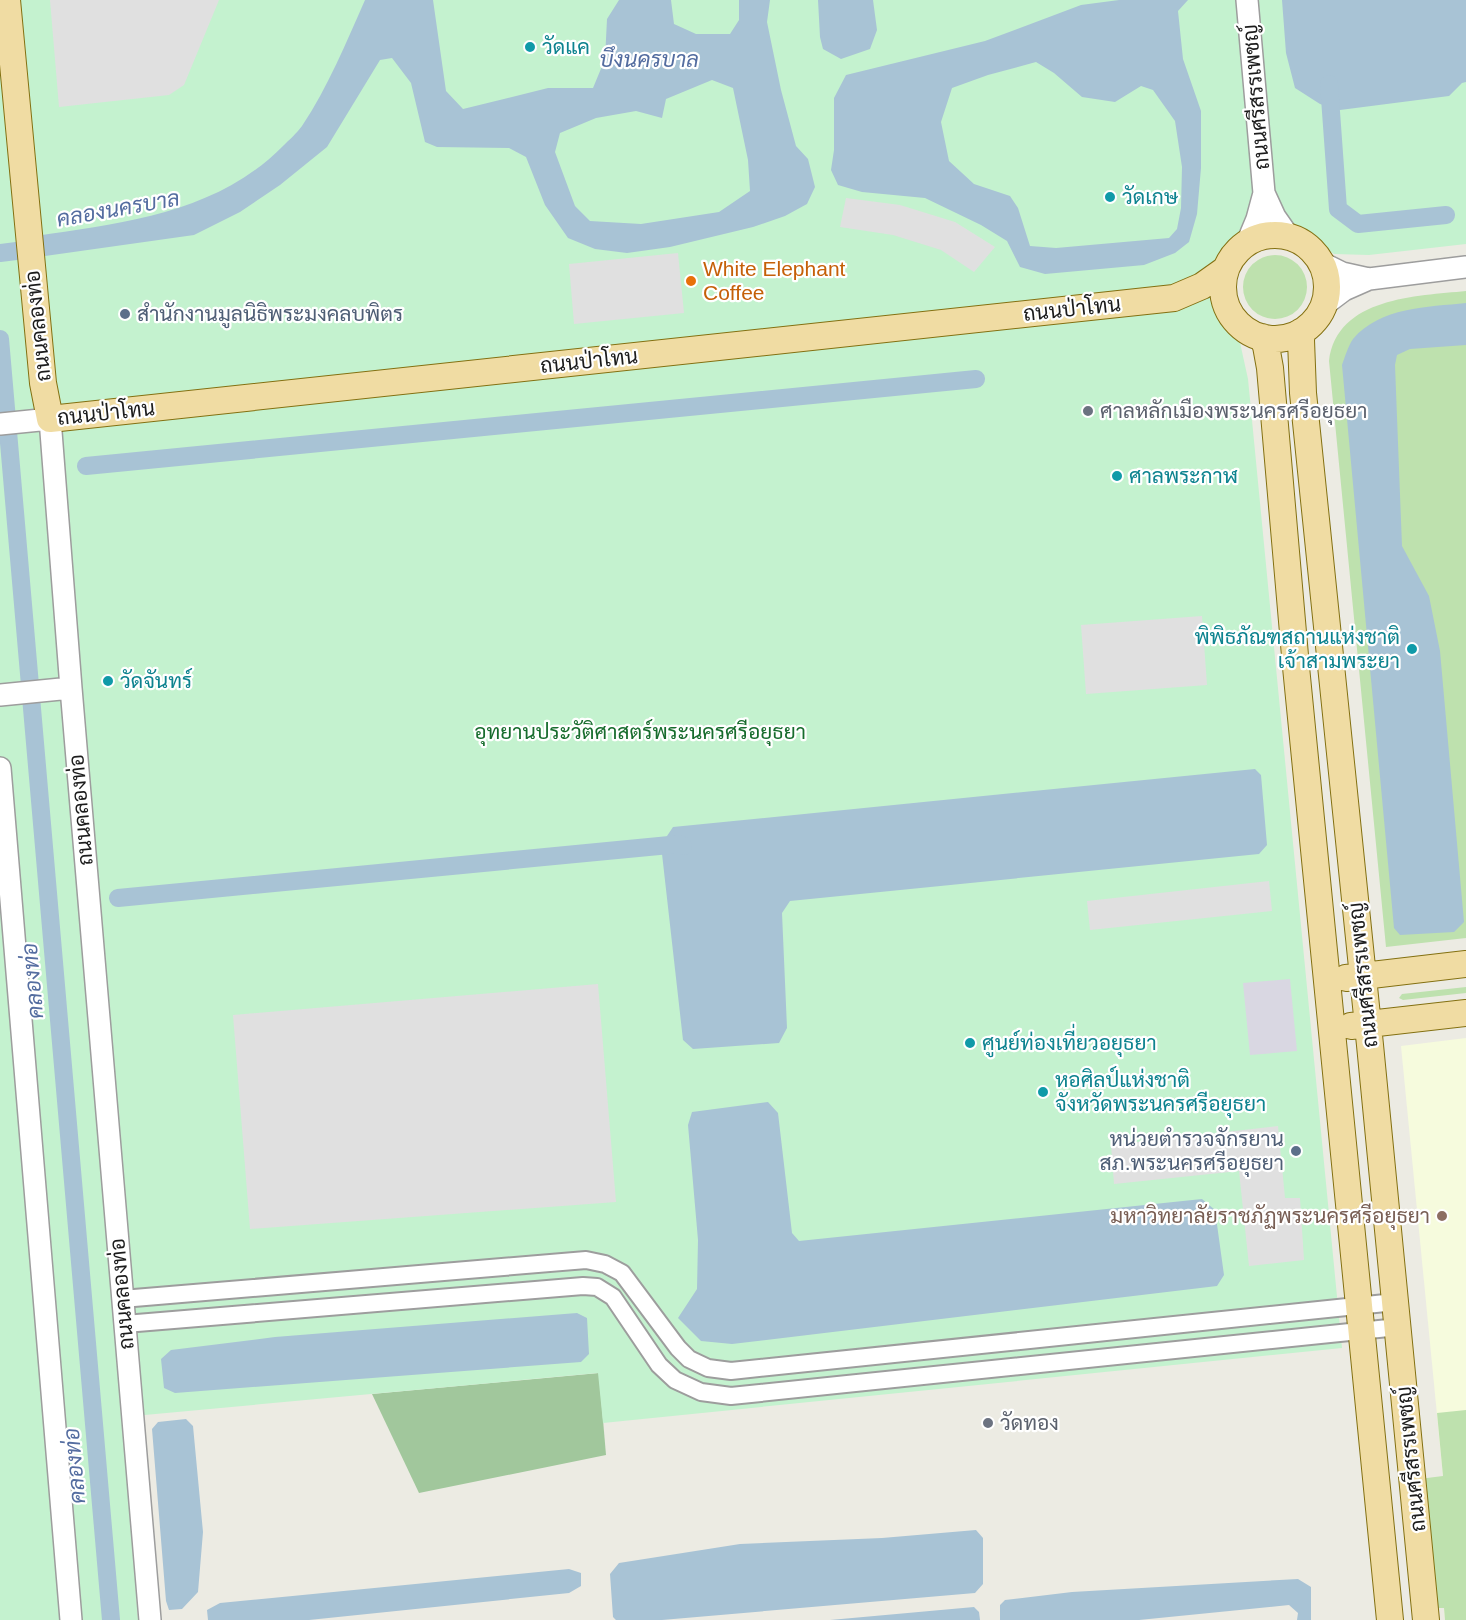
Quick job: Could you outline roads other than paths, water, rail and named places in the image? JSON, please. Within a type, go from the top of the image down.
[{"type":"main road","name":"ถนนคลองท่อ","points":[[7,0],[43,383],[42,420]]},
{"type":"main road","points":[[1267,236],[1289,237],[1308,247],[1322,263],[1327,284],[1324,305],[1312,323],[1302,331],[1282,337],[1262,337],[1246,330],[1230,313],[1223,292],[1226,269],[1238,250],[1247,243],[1267,236]]},
{"type":"main road","name":"ถนนป่าโทน","points":[[42,420],[1178,297],[1202,286],[1226,269]]},
{"type":"main road","name":"ถนนป่าโทน","points":[[1178,297],[1204,303],[1230,313]]},
{"type":"main road","name":"ถนนศรีสรรเพชญ์","points":[[1302,331],[1303,393],[1426,1620]]},
{"type":"main road","name":"ถนนศรีสรรเพชญ์","points":[[1262,337],[1270,368],[1292,627],[1390,1620]]},
{"type":"main road","points":[[1286,551],[1295,557],[1310,555],[1319,548]]},
{"type":"main road","points":[[1292,627],[1301,621],[1316,619],[1327,624]]},
{"type":"main road","points":[[1328,980],[1466,964]]},
{"type":"main road","points":[[1333,1028],[1466,1013]]},
{"type":"street","name":"ถนนศรีสรรเพชญ์","points":[[1247,0],[1264,193],[1275,217],[1289,237]]},
{"type":"street","name":"ถนนศรีสรรเพชญ์","points":[[1247,243],[1264,193]]},
{"type":"street","points":[[1322,263],[1342,273],[1369,279]]},
{"type":"street","points":[[1324,305],[1344,290],[1369,279],[1466,267]]},
{"type":"street","name":"ถนนป่าโทน","points":[[0,424],[42,420]]},
{"type":"street","name":"ถนนคลองท่อ","points":[[42,420],[150,1620]]},
{"type":"street","points":[[2,695],[66,689]]},
{"type":"street","points":[[0,768],[71,1620]]},
{"type":"street","points":[[122,1299],[586,1260],[605,1264],[622,1273],[678,1348],[689,1359],[708,1368],[731,1371],[1360,1306],[1396,1314]]},
{"type":"street","points":[[125,1324],[583,1286],[597,1287],[613,1297],[659,1365],[675,1380],[701,1392],[731,1396],[1362,1331],[1396,1314]]},
{"type":"water","name":"บึงนครบาล","points":[[365,0],[433,0],[446,91],[463,109],[548,88],[593,88],[605,59],[607,19],[619,0],[671,0],[674,24],[696,34],[730,34],[739,20],[739,0],[770,0],[767,22],[781,90],[796,146],[808,159],[815,187],[807,204],[785,216],[753,227],[670,247],[627,253],[595,249],[568,238],[545,205],[526,157],[509,148],[437,147],[425,142],[411,83],[392,58],[380,60],[327,147],[280,185],[240,212],[194,235],[38,257],[36,236],[102,226],[168,211],[229,186],[257,169],[302,126],[344,48]],"holes":[[[712,80],[733,88],[748,160],[750,191],[719,212],[641,224],[590,221],[575,206],[555,152],[560,133],[596,118],[636,111],[662,118],[666,99]]]},
{"type":"water","points":[[818,0],[873,0],[877,30],[870,49],[841,59],[823,49]]},
{"type":"water","points":[[1119,0],[1188,0],[1178,11],[1183,59],[1201,111],[1201,168],[1197,214],[1189,242],[1175,253],[1144,265],[1045,274],[1020,267],[1007,241],[981,225],[925,198],[862,192],[838,185],[831,170],[834,150],[834,98],[846,75],[985,41],[1081,5]],"holes":[[[1036,62],[1054,73],[1082,97],[1115,102],[1141,86],[1153,90],[1175,121],[1182,167],[1181,208],[1177,229],[1169,238],[1056,248],[1030,246],[1018,208],[1010,196],[974,184],[949,161],[941,122],[952,88]]]},
{"type":"water","points":[[1282,0],[1466,0],[1466,82],[1449,96],[1340,110],[1320,104],[1295,88],[1286,53]]},
{"type":"water","points":[[1466,303],[1466,345],[1410,349],[1397,355],[1395,365],[1402,546],[1429,596],[1440,651],[1464,922],[1454,932],[1400,935],[1394,928],[1342,365],[1353,339],[1377,320],[1405,310]]},
{"type":"water","points":[[1255,769],[1261,775],[1267,845],[1259,854],[790,901],[782,913],[787,1028],[779,1043],[693,1049],[683,1040],[661,845],[673,827]]},
{"type":"water","points":[[768,1102],[778,1113],[792,1233],[799,1241],[1202,1199],[1215,1210],[1224,1275],[1217,1286],[732,1344],[701,1341],[678,1318],[697,1289],[698,1240],[688,1125],[692,1112]]},
{"type":"water","points":[[577,1313],[587,1318],[589,1354],[581,1362],[175,1393],[164,1388],[161,1359],[171,1350],[275,1337]]},
{"type":"water","points":[[186,1419],[193,1426],[203,1532],[198,1592],[182,1609],[169,1610],[166,1601],[152,1429],[158,1422]]},
{"type":"water","points":[[976,1530],[983,1538],[983,1584],[975,1593],[662,1620],[616,1620],[613,1617],[610,1574],[619,1563],[740,1544],[882,1538]]},
{"type":"water","points":[[569,1569],[581,1573],[581,1586],[569,1593],[309,1620],[208,1620],[207,1610],[220,1603]]},
{"type":"water","points":[[1298,1579],[1311,1587],[1311,1620],[1297,1620],[1298,1613],[1289,1605],[1139,1620],[1000,1620],[1000,1605],[1005,1600],[1072,1592]]},
{"type":"water","points":[[974,1607],[979,1612],[980,1620],[830,1620]]},
{"type":"waterway","points":[[1329,84],[1338,209],[1358,224],[1446,215]]},
{"type":"waterway","name":"คลองนครบาล","points":[[0,253],[40,248]]},
{"type":"waterway","name":"คลองท่อ","points":[[0,339],[111,1620]]},
{"type":"waterway","points":[[86,466],[976,379]]},
{"type":"waterway","points":[[118,898],[680,844],[683,846]]},
{"type":"place","name":"วัดแค","points":[[530,47]]},
{"type":"place","name":"วัดเกษ","points":[[1110,197]]},
{"type":"place","name":"White Elephant Coffee","points":[[691,281]]},
{"type":"place","name":"สำนักงานมูลนิธิพระมงคลบพิตร","points":[[125,314]]},
{"type":"place","name":"ศาลหลักเมืองพระนครศรีอยุธยา","points":[[1088,411]]},
{"type":"place","name":"ศาลพระกาฬ","points":[[1117,476]]},
{"type":"place","name":"พิพิธภัณฑสถานแห่งชาติ เจ้าสามพระยา","points":[[1412,649]]},
{"type":"place","name":"วัดจันทร์","points":[[108,681]]},
{"type":"place","name":"ศูนย์ท่องเที่ยวอยุธยา","points":[[970,1043]]},
{"type":"place","name":"หอศิลป์แห่งชาติ จังหวัดพระนครศรีอยุธยา","points":[[1043,1092]]},
{"type":"place","name":"หน่วยตำรวจจักรยาน สภ.พระนครศรีอยุธยา","points":[[1296,1151]]},
{"type":"place","name":"มหาวิทยาลัยราชภัฏพระนครศรีอยุธยา","points":[[1442,1216]]},
{"type":"place","name":"วัดทอง","points":[[988,1423]]},
{"type":"park label","name":"อุทยานประวัติศาสตร์พระนครศรีอยุธยา","points":[[640,732]]}]
